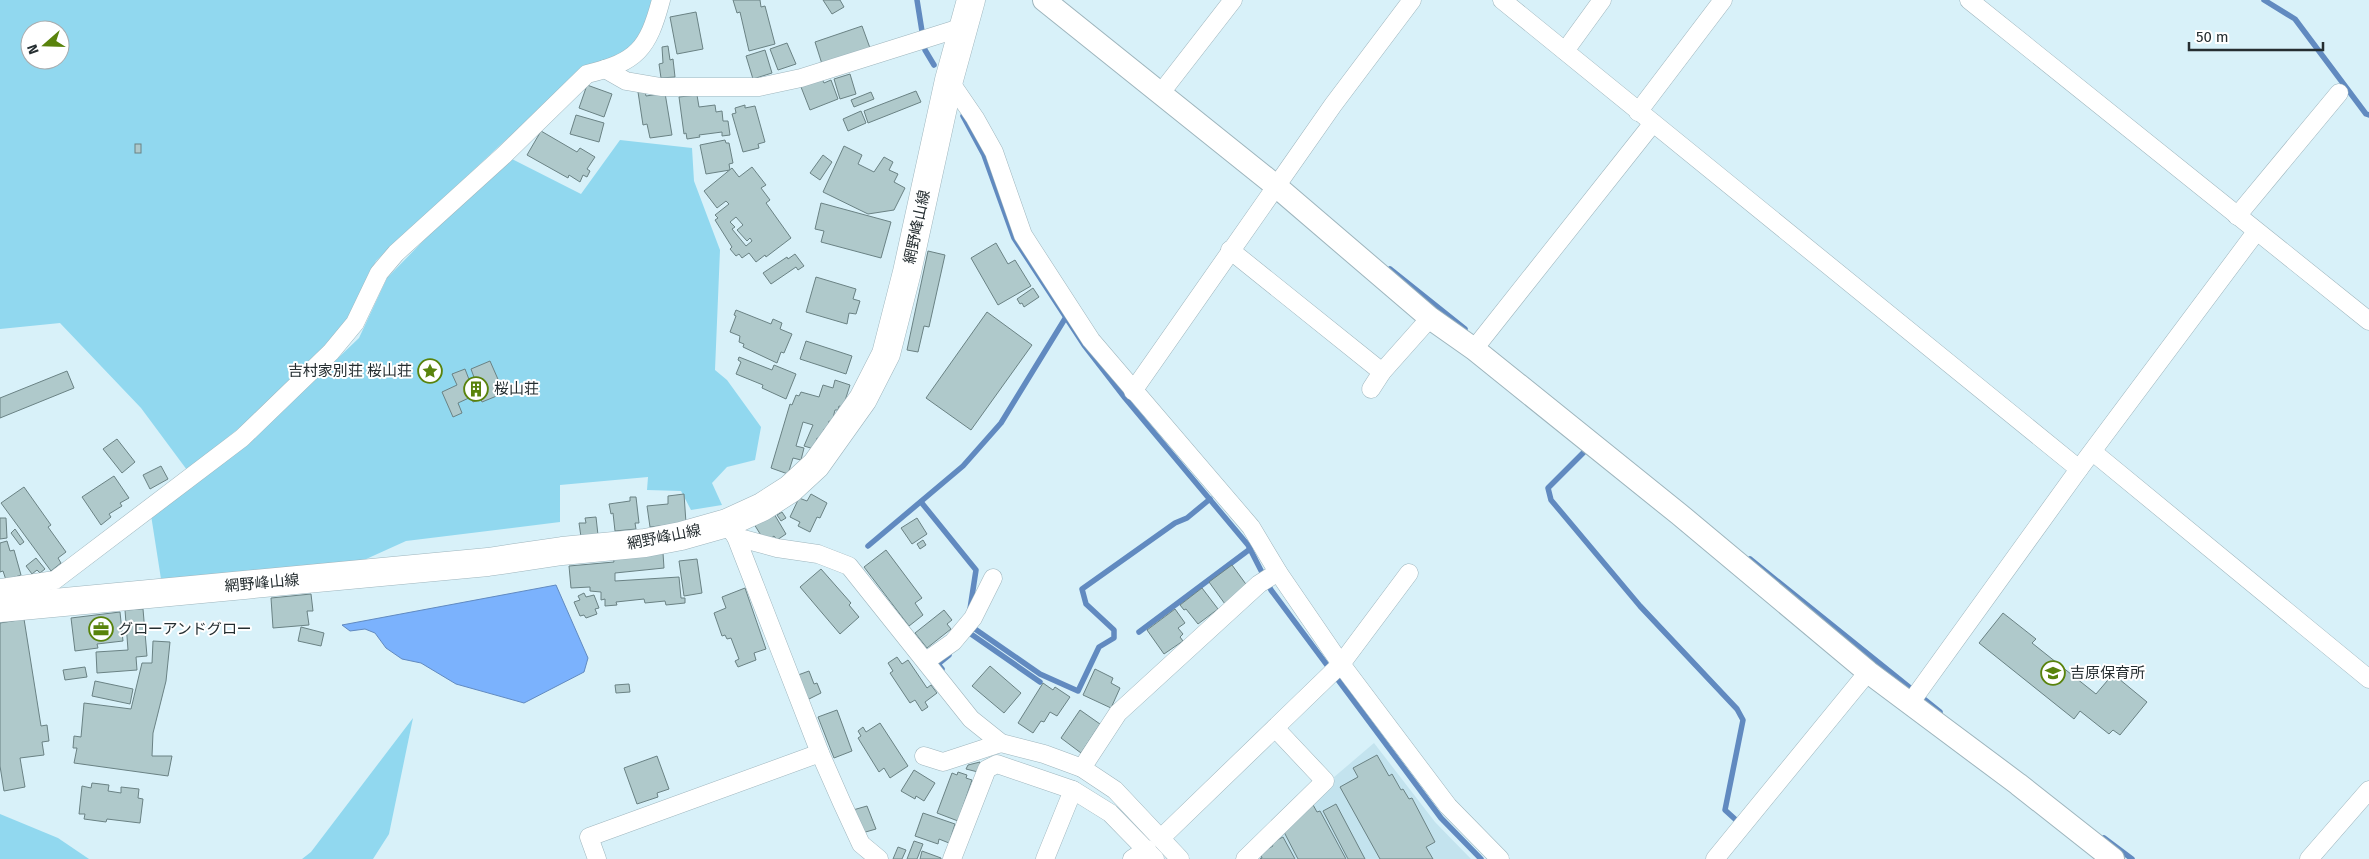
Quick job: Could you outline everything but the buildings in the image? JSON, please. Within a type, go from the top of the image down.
[{"type":"main road","name":"網野峰山線","points":[[0,608],[488,562],[562,551],[645,543],[732,530],[790,489],[816,465],[863,400],[886,354],[907,272],[949,80],[971,0]]},
{"type":"street","points":[[0,588],[55,580],[242,438],[331,352],[355,323],[379,273],[396,253],[504,155],[587,74],[605,69],[633,57],[648,41],[662,0]]},
{"type":"street","points":[[1044,0],[1276,186],[1430,318],[1474,349],[1679,514],[1868,672],[1911,702],[2113,859]]},
{"type":"street","points":[[1160,94],[1233,0]]},
{"type":"street","points":[[1133,391],[1333,105],[1412,0]]},
{"type":"street","points":[[1502,0],[2079,469]]},
{"type":"street","points":[[1565,51],[1602,0]]},
{"type":"street","points":[[1638,112],[1723,0]]},
{"type":"street","points":[[1969,0],[2369,321]]},
{"type":"street","points":[[605,69],[626,82],[662,86],[759,87],[801,78],[963,26]]},
{"type":"street","points":[[949,80],[975,118],[994,152],[1023,235],[1091,340],[1251,527],[1278,572],[1341,664],[1448,806],[1500,859]]},
{"type":"street","points":[[2238,216],[2339,93]]},
{"type":"street","points":[[1474,349],[1653,123]]},
{"type":"street","points":[[1911,702],[2079,469],[2256,232]]},
{"type":"street","points":[[1230,250],[1382,372]]},
{"type":"street","points":[[1370,389],[1382,372],[1430,318]]},
{"type":"street","points":[[2093,452],[2369,680]]},
{"type":"street","points":[[732,530],[777,548],[818,554],[850,566],[971,719],[1002,743],[1044,754],[1082,768],[1115,790],[1154,849]]},
{"type":"street","points":[[732,530],[857,852],[878,859]]},
{"type":"street","points":[[1082,768],[1118,713],[1259,584],[1278,572]]},
{"type":"street","points":[[1132,859],[1154,849],[1341,664],[1409,573]]},
{"type":"street","points":[[926,661],[954,642],[968,624],[994,578]]},
{"type":"street","points":[[1715,859],[1868,672]]},
{"type":"street","points":[[1244,859],[1325,781],[1275,728]]},
{"type":"street","points":[[924,756],[943,762],[1002,743]]},
{"type":"street","points":[[597,859],[589,837],[820,753]]},
{"type":"street","points":[[952,859],[987,769],[997,764],[1073,790],[1110,813],[1154,849],[1180,859]]},
{"type":"street","points":[[1045,859],[1073,790]]},
{"type":"street","points":[[2308,859],[2369,790]]},
{"type":"shaded area","points":[[0,0],[656,0],[641,37],[629,50],[582,69],[376,261],[349,317],[327,344],[248,421],[187,470],[141,408],[60,323],[0,329]]},
{"type":"shaded area","points":[[620,140],[692,148],[694,181],[720,250],[715,370],[727,380],[761,427],[755,460],[727,467],[712,483],[722,505],[691,510],[681,491],[647,490],[648,477],[560,485],[560,522],[406,541],[364,560],[161,579],[151,515],[252,440],[359,338],[387,278],[475,188],[510,158],[581,194]]},
{"type":"shaded area","points":[[413,718],[389,834],[373,859],[302,859],[311,852]]},
{"type":"shaded area","points":[[1374,743],[1435,822],[1471,859],[1251,859],[1333,778]]},
{"type":"shaded area","points":[[0,814],[58,838],[89,859],[0,859]]},
{"type":"water","points":[[556,585],[588,658],[584,672],[524,703],[456,684],[421,663],[402,659],[386,648],[375,633],[365,629],[350,631],[342,625]]},
{"type":"waterway","points":[[917,0],[925,50],[934,65]]},
{"type":"waterway","points":[[2264,0],[2295,19],[2366,114],[2369,115]]},
{"type":"waterway","points":[[963,116],[984,155],[1014,238],[1084,345],[1125,398],[1248,545],[1271,590],[1441,818],[1481,859]]},
{"type":"waterway","points":[[1390,269],[1465,329]]},
{"type":"waterway","points":[[868,546],[963,466],[1001,423],[1066,317]]},
{"type":"waterway","points":[[1588,448],[1548,488],[1551,500],[1640,606],[1737,709],[1743,720],[1725,810],[1736,820]]},
{"type":"waterway","points":[[975,629],[1040,674],[1078,691],[1099,647],[1114,638],[1114,630],[1086,604],[1082,589],[1175,523],[1187,518],[1210,499]]},
{"type":"waterway","points":[[921,502],[976,570],[970,609]]},
{"type":"waterway","points":[[1139,632],[1250,549]]},
{"type":"waterway","points":[[1750,559],[1940,712]]},
{"type":"waterway","points":[[971,634],[1040,682]]},
{"type":"waterway","points":[[942,669],[938,664],[949,655]]},
{"type":"waterway","points":[[2104,838],[2132,859]]},
{"type":"place","name":"吉村家別荘 桜山荘","points":[[430,371]]},
{"type":"place","name":"桜山荘","points":[[476,389]]},
{"type":"place","name":"グローアンドグロー","points":[[101,629]]},
{"type":"place","name":"吉原保育所","points":[[2053,673]]}]
